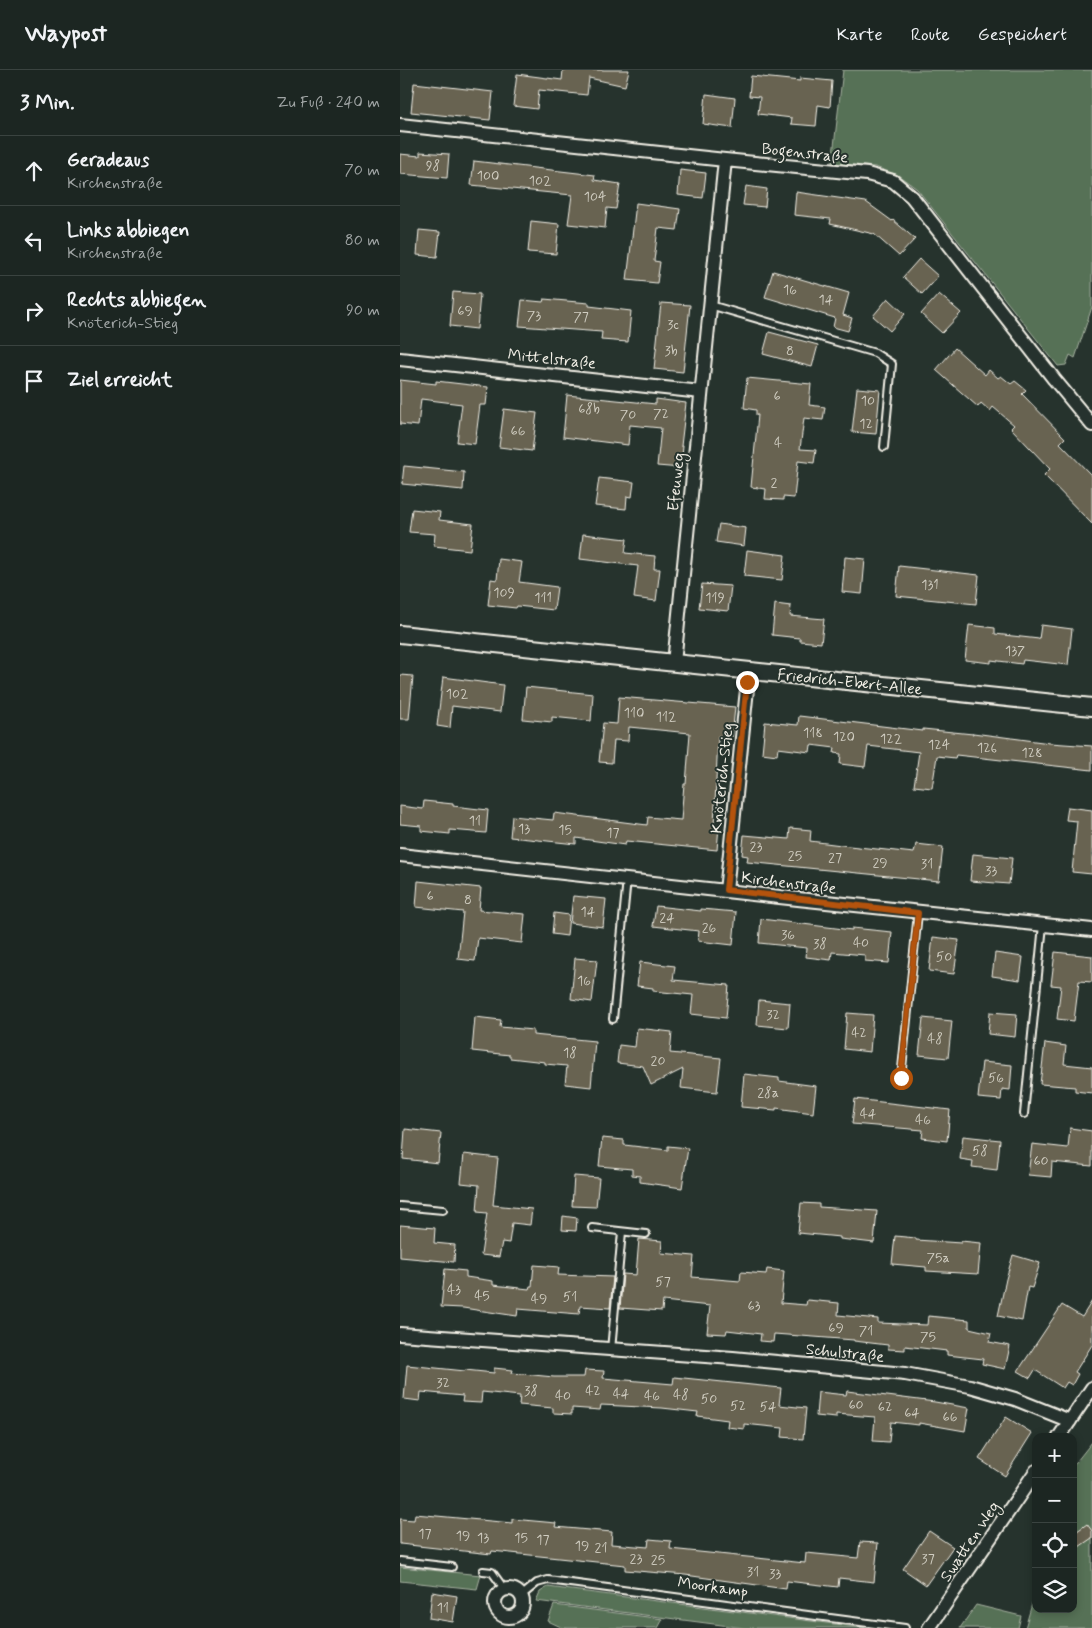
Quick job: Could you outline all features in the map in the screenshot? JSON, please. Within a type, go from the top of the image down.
[{"type":"street","name":"Bogenstraße","points":[[400,125],[867,174],[893,181],[912,197],[1092,425]]},
{"type":"street","name":"Efeuweg","points":[[674,663],[725,160]]},
{"type":"street","name":"Mittelstraße","points":[[400,358],[701,392]]},
{"type":"street","name":"Friedrich-Ebert-Allee","points":[[400,634],[1092,707]]},
{"type":"street","name":"Knöterich-Stieg","points":[[726,890],[749,670]]},
{"type":"street","name":"Kirchenstraße","points":[[400,855],[918,913],[1092,930]]},
{"type":"street","name":"Schulstraße","points":[[400,1334],[733,1358],[938,1379],[1015,1399],[1070,1420]]},
{"type":"street","points":[[1062,1433],[1092,1388]]},
{"type":"street","name":"Swatten Weg","points":[[929,1628],[1032,1477]]},
{"type":"street","points":[[505,1590],[514,1590],[521,1596],[523,1603],[521,1610],[512,1622],[496,1609],[497,1595],[505,1590]]},
{"type":"lane","points":[[710,304],[875,353],[892,364],[884,447]]},
{"type":"lane","points":[[613,1019],[627,879]]},
{"type":"lane","points":[[901,1078],[918,913]]},
{"type":"lane","points":[[1024,1114],[1042,925]]},
{"type":"lane","points":[[400,1206],[443,1210]]},
{"type":"lane","points":[[592,1228],[646,1234]]},
{"type":"lane","points":[[611,1350],[622,1232]]},
{"type":"lane","points":[[400,1561],[452,1567]]},
{"type":"lane","points":[[483,1571],[492,1572],[505,1590]]},
{"type":"lane","name":"Moorkamp","points":[[521,1596],[537,1583],[548,1580],[905,1628]]},
{"type":"green space","points":[[843,70],[1092,70],[1092,307],[1075,358],[1070,355],[1066,365],[1058,366],[917,189],[898,175],[875,167],[832,163]]},
{"type":"green space","points":[[1092,1442],[1092,1628],[1025,1628],[1032,1604],[1032,1613],[1077,1613],[1077,1461]]},
{"type":"green space","points":[[400,1567],[481,1575],[477,1589],[400,1581]]},
{"type":"green space","points":[[548,1587],[865,1628],[745,1628],[536,1601],[540,1592]]},
{"type":"green space","points":[[554,1605],[663,1619],[658,1628],[563,1628],[548,1621]]},
{"type":"green space","points":[[976,1605],[1021,1616],[1018,1628],[960,1628]]},
{"type":"building","points":[[563,70],[629,70],[625,86],[589,78],[587,95],[539,90],[537,109],[513,106],[517,74],[562,80]]},
{"type":"building","points":[[751,76],[800,81],[800,78],[832,81],[830,107],[818,105],[816,126],[791,124],[792,118],[758,114],[760,97],[749,96]]},
{"type":"building","points":[[414,83],[493,92],[490,120],[411,112]]},
{"type":"building","points":[[706,94],[735,98],[732,128],[703,124]]},
{"type":"building","points":[[420,152],[449,154],[447,178],[400,174],[400,154],[420,156]]},
{"type":"building","points":[[474,161],[595,175],[594,180],[620,184],[616,209],[607,208],[605,228],[568,224],[572,195],[471,185]]},
{"type":"building","points":[[680,170],[706,173],[703,198],[678,195]]},
{"type":"building","points":[[746,186],[767,189],[765,207],[743,205]]},
{"type":"building","points":[[796,192],[866,202],[893,220],[915,239],[899,256],[874,234],[830,224],[831,219],[794,215]]},
{"type":"building","points":[[636,203],[680,209],[677,230],[658,228],[654,261],[660,262],[657,283],[627,280]]},
{"type":"building","points":[[531,221],[559,224],[556,254],[528,252]]},
{"type":"building","points":[[419,230],[440,232],[437,257],[417,255]]},
{"type":"building","points":[[919,259],[938,276],[922,294],[903,277]]},
{"type":"building","points":[[773,271],[849,293],[843,315],[852,318],[848,331],[833,327],[835,318],[765,297]]},
{"type":"building","points":[[453,292],[480,294],[477,329],[450,326]]},
{"type":"building","points":[[939,294],[961,313],[942,333],[921,314]]},
{"type":"building","points":[[888,298],[905,314],[890,331],[873,316]]},
{"type":"building","points":[[544,299],[589,303],[589,306],[631,311],[628,342],[601,340],[602,332],[519,326],[522,300],[543,302]]},
{"type":"building","points":[[661,303],[690,305],[683,372],[654,369]]},
{"type":"building","points":[[769,332],[818,345],[812,367],[763,354]]},
{"type":"building","points":[[955,348],[985,375],[989,370],[998,378],[1001,376],[1011,384],[1015,381],[1026,390],[1022,394],[1065,438],[1060,443],[1092,476],[1092,524],[1044,475],[1050,469],[1011,428],[1014,425],[993,407],[990,411],[981,403],[978,407],[936,370]]},
{"type":"building","points":[[747,378],[811,384],[809,405],[825,407],[823,420],[804,418],[800,449],[816,450],[814,463],[798,461],[794,498],[783,497],[783,500],[765,499],[766,489],[751,487],[758,415],[756,415],[756,410],[744,408]]},
{"type":"building","points":[[400,380],[436,384],[436,381],[488,387],[486,405],[480,405],[475,444],[457,442],[462,404],[421,399],[418,426],[400,424]]},
{"type":"building","points":[[857,388],[880,390],[876,434],[852,432]]},
{"type":"building","points":[[567,395],[656,404],[656,399],[686,403],[681,446],[683,446],[681,468],[657,466],[661,428],[630,425],[628,445],[563,437]]},
{"type":"building","points":[[504,409],[537,413],[532,451],[499,447]]},
{"type":"building","points":[[404,466],[464,472],[463,490],[402,484]]},
{"type":"building","points":[[599,478],[634,482],[632,497],[627,496],[626,509],[595,506]]},
{"type":"building","points":[[412,509],[440,512],[439,520],[473,524],[470,550],[434,546],[435,534],[409,532]]},
{"type":"building","points":[[719,524],[746,528],[744,546],[716,542]]},
{"type":"building","points":[[583,534],[627,539],[625,553],[655,556],[654,569],[660,569],[656,601],[634,598],[638,566],[580,559]]},
{"type":"building","points":[[747,550],[785,555],[782,580],[744,576]]},
{"type":"building","points":[[845,557],[865,559],[862,594],[842,592]]},
{"type":"building","points":[[499,559],[522,562],[519,582],[557,587],[554,610],[488,605],[491,579],[497,580]]},
{"type":"building","points":[[899,566],[979,575],[976,604],[896,596]]},
{"type":"building","points":[[702,584],[731,586],[728,611],[699,608]]},
{"type":"building","points":[[775,604],[791,606],[790,616],[824,619],[821,643],[800,641],[800,638],[772,635]]},
{"type":"building","points":[[969,625],[995,628],[995,634],[1039,639],[1041,625],[1072,629],[1068,665],[1023,660],[1022,664],[991,660],[991,663],[965,660]]},
{"type":"building","points":[[400,675],[413,676],[409,719],[400,719]]},
{"type":"building","points":[[443,677],[503,685],[500,712],[452,706],[450,728],[437,726]]},
{"type":"building","points":[[526,687],[593,694],[591,721],[552,717],[552,722],[523,719]]},
{"type":"building","points":[[619,697],[735,707],[732,737],[718,736],[714,826],[719,826],[717,850],[626,841],[625,845],[576,838],[576,844],[510,837],[512,816],[553,820],[554,813],[647,825],[648,817],[681,820],[690,733],[629,727],[628,741],[614,740],[612,763],[599,762],[603,723],[617,724]]},
{"type":"building","points":[[799,716],[923,731],[923,729],[973,733],[1050,743],[1092,746],[1092,770],[956,755],[955,758],[937,756],[932,788],[914,786],[919,752],[868,746],[865,767],[840,764],[841,754],[834,753],[835,748],[811,745],[810,752],[778,748],[777,755],[762,753],[765,722],[798,725]]},
{"type":"building","points":[[424,801],[488,810],[486,833],[450,830],[450,834],[421,831],[421,826],[400,824],[400,806],[423,809]]},
{"type":"building","points":[[1068,807],[1092,810],[1092,874],[1072,872],[1077,821],[1066,820]]},
{"type":"building","points":[[790,828],[811,830],[810,841],[849,846],[914,853],[916,844],[943,847],[939,881],[747,862],[748,856],[742,855],[744,835],[789,839]]},
{"type":"building","points":[[973,854],[1012,858],[1009,884],[970,881]]},
{"type":"building","points":[[418,881],[481,888],[479,910],[525,914],[522,943],[478,938],[475,961],[458,959],[463,912],[416,907]]},
{"type":"building","points":[[573,896],[606,899],[603,927],[570,923]]},
{"type":"building","points":[[656,906],[701,911],[701,909],[736,912],[733,945],[698,941],[699,931],[653,926]]},
{"type":"building","points":[[554,913],[569,915],[567,936],[552,934]]},
{"type":"building","points":[[761,919],[852,930],[852,928],[892,932],[889,963],[865,961],[865,955],[832,952],[831,960],[806,957],[807,948],[759,943]]},
{"type":"building","points":[[933,937],[959,940],[954,974],[929,971]]},
{"type":"building","points":[[1055,952],[1092,956],[1092,982],[1079,981],[1074,1021],[1057,1019],[1061,986],[1051,985]]},
{"type":"building","points":[[995,953],[1023,957],[1020,980],[992,976]]},
{"type":"building","points":[[575,958],[597,960],[592,1002],[571,999]]},
{"type":"building","points":[[640,962],[675,966],[673,980],[729,985],[726,1018],[691,1014],[693,995],[653,991],[653,988],[637,986]]},
{"type":"building","points":[[759,1000],[790,1003],[788,1028],[757,1025]]},
{"type":"building","points":[[990,1012],[1017,1014],[1015,1037],[988,1034]]},
{"type":"building","points":[[847,1013],[873,1015],[870,1052],[844,1049]]},
{"type":"building","points":[[475,1017],[501,1020],[500,1027],[533,1030],[533,1035],[595,1041],[591,1087],[565,1084],[567,1066],[510,1058],[510,1055],[472,1051]]},
{"type":"building","points":[[923,1018],[952,1021],[948,1058],[919,1055]]},
{"type":"building","points":[[637,1028],[672,1032],[670,1053],[721,1058],[717,1092],[681,1088],[683,1069],[651,1085],[643,1066],[617,1063],[619,1045],[635,1047]]},
{"type":"building","points":[[1045,1043],[1066,1046],[1064,1064],[1092,1067],[1092,1093],[1075,1091],[1075,1087],[1040,1084]]},
{"type":"building","points":[[982,1062],[1012,1065],[1010,1090],[1002,1089],[1001,1100],[978,1098]]},
{"type":"building","points":[[744,1074],[779,1078],[779,1081],[816,1086],[813,1113],[776,1108],[776,1110],[741,1107]]},
{"type":"building","points":[[855,1099],[950,1110],[947,1141],[922,1138],[923,1130],[852,1124]]},
{"type":"building","points":[[1070,1128],[1092,1131],[1092,1166],[1052,1162],[1051,1177],[1028,1175],[1032,1144],[1068,1148]]},
{"type":"building","points":[[405,1129],[441,1133],[438,1163],[403,1159]]},
{"type":"building","points":[[963,1136],[1000,1140],[997,1170],[972,1167],[973,1161],[960,1159]]},
{"type":"building","points":[[602,1138],[624,1140],[624,1145],[668,1150],[668,1146],[688,1148],[682,1188],[640,1182],[640,1176],[632,1175],[632,1169],[599,1166]]},
{"type":"building","points":[[464,1154],[498,1158],[493,1205],[532,1209],[530,1225],[512,1223],[509,1243],[502,1242],[499,1257],[481,1255],[487,1213],[477,1212],[479,1185],[461,1183]]},
{"type":"building","points":[[574,1176],[599,1178],[596,1207],[572,1206]]},
{"type":"building","points":[[801,1203],[819,1204],[819,1207],[877,1211],[874,1243],[840,1239],[840,1237],[798,1233]]},
{"type":"building","points":[[563,1216],[577,1218],[576,1231],[562,1230]]},
{"type":"building","points":[[400,1225],[435,1228],[434,1243],[455,1245],[454,1262],[400,1257]]},
{"type":"building","points":[[895,1236],[916,1238],[916,1240],[981,1243],[978,1274],[926,1271],[926,1267],[892,1264]]},
{"type":"building","points":[[639,1239],[662,1241],[661,1253],[694,1256],[692,1277],[740,1281],[741,1272],[766,1274],[767,1269],[784,1271],[781,1303],[806,1305],[807,1300],[839,1303],[838,1315],[878,1319],[878,1323],[927,1325],[928,1316],[969,1320],[969,1328],[991,1333],[989,1342],[1010,1346],[1005,1369],[982,1364],[983,1359],[947,1355],[947,1351],[905,1346],[905,1350],[888,1349],[888,1345],[854,1340],[774,1334],[773,1342],[760,1341],[761,1334],[727,1330],[726,1334],[707,1333],[710,1306],[663,1301],[662,1311],[620,1308],[623,1274],[636,1275]]},
{"type":"building","points":[[1013,1255],[1040,1263],[1032,1288],[1028,1287],[1022,1321],[998,1316]]},
{"type":"building","points":[[534,1265],[559,1267],[558,1275],[613,1277],[610,1308],[580,1306],[579,1314],[518,1309],[517,1316],[463,1308],[441,1307],[445,1269],[466,1271],[466,1277],[493,1281],[493,1285],[529,1289],[532,1286]]},
{"type":"building","points":[[1092,1301],[1092,1345],[1075,1372],[1078,1374],[1072,1385],[1067,1382],[1063,1388],[1035,1370],[1030,1378],[1018,1371],[1062,1305],[1082,1317]]},
{"type":"building","points":[[407,1365],[494,1373],[494,1368],[513,1370],[512,1373],[554,1377],[584,1377],[585,1370],[604,1371],[603,1378],[673,1384],[674,1377],[781,1388],[779,1405],[806,1408],[803,1439],[782,1437],[783,1428],[744,1424],[744,1429],[727,1427],[728,1420],[697,1416],[698,1412],[662,1408],[601,1405],[600,1410],[572,1408],[572,1414],[553,1413],[553,1408],[519,1405],[520,1396],[482,1392],[481,1403],[462,1402],[463,1396],[421,1392],[420,1401],[404,1399]]},
{"type":"building","points":[[847,1391],[969,1408],[965,1431],[919,1423],[919,1425],[891,1422],[889,1442],[873,1441],[875,1417],[836,1414],[836,1418],[816,1416],[818,1392],[846,1395]]},
{"type":"building","points":[[1006,1417],[1032,1433],[1005,1476],[979,1459]]},
{"type":"building","points":[[415,1514],[512,1523],[512,1519],[556,1523],[555,1527],[612,1532],[611,1544],[648,1547],[649,1539],[671,1541],[670,1549],[805,1563],[806,1553],[858,1558],[860,1542],[878,1543],[874,1582],[839,1578],[838,1587],[787,1581],[786,1589],[685,1575],[625,1570],[625,1565],[492,1551],[491,1554],[400,1544],[400,1519],[414,1520]]},
{"type":"building","points":[[1087,1524],[1092,1531],[1092,1538],[1077,1548],[1077,1531]]},
{"type":"building","points":[[929,1531],[953,1547],[926,1585],[903,1569]]},
{"type":"building","points":[[432,1592],[457,1596],[453,1622],[429,1618]]},
{"type":"route","points":[[747,682],[726,890],[918,913],[901,1078]]}]
